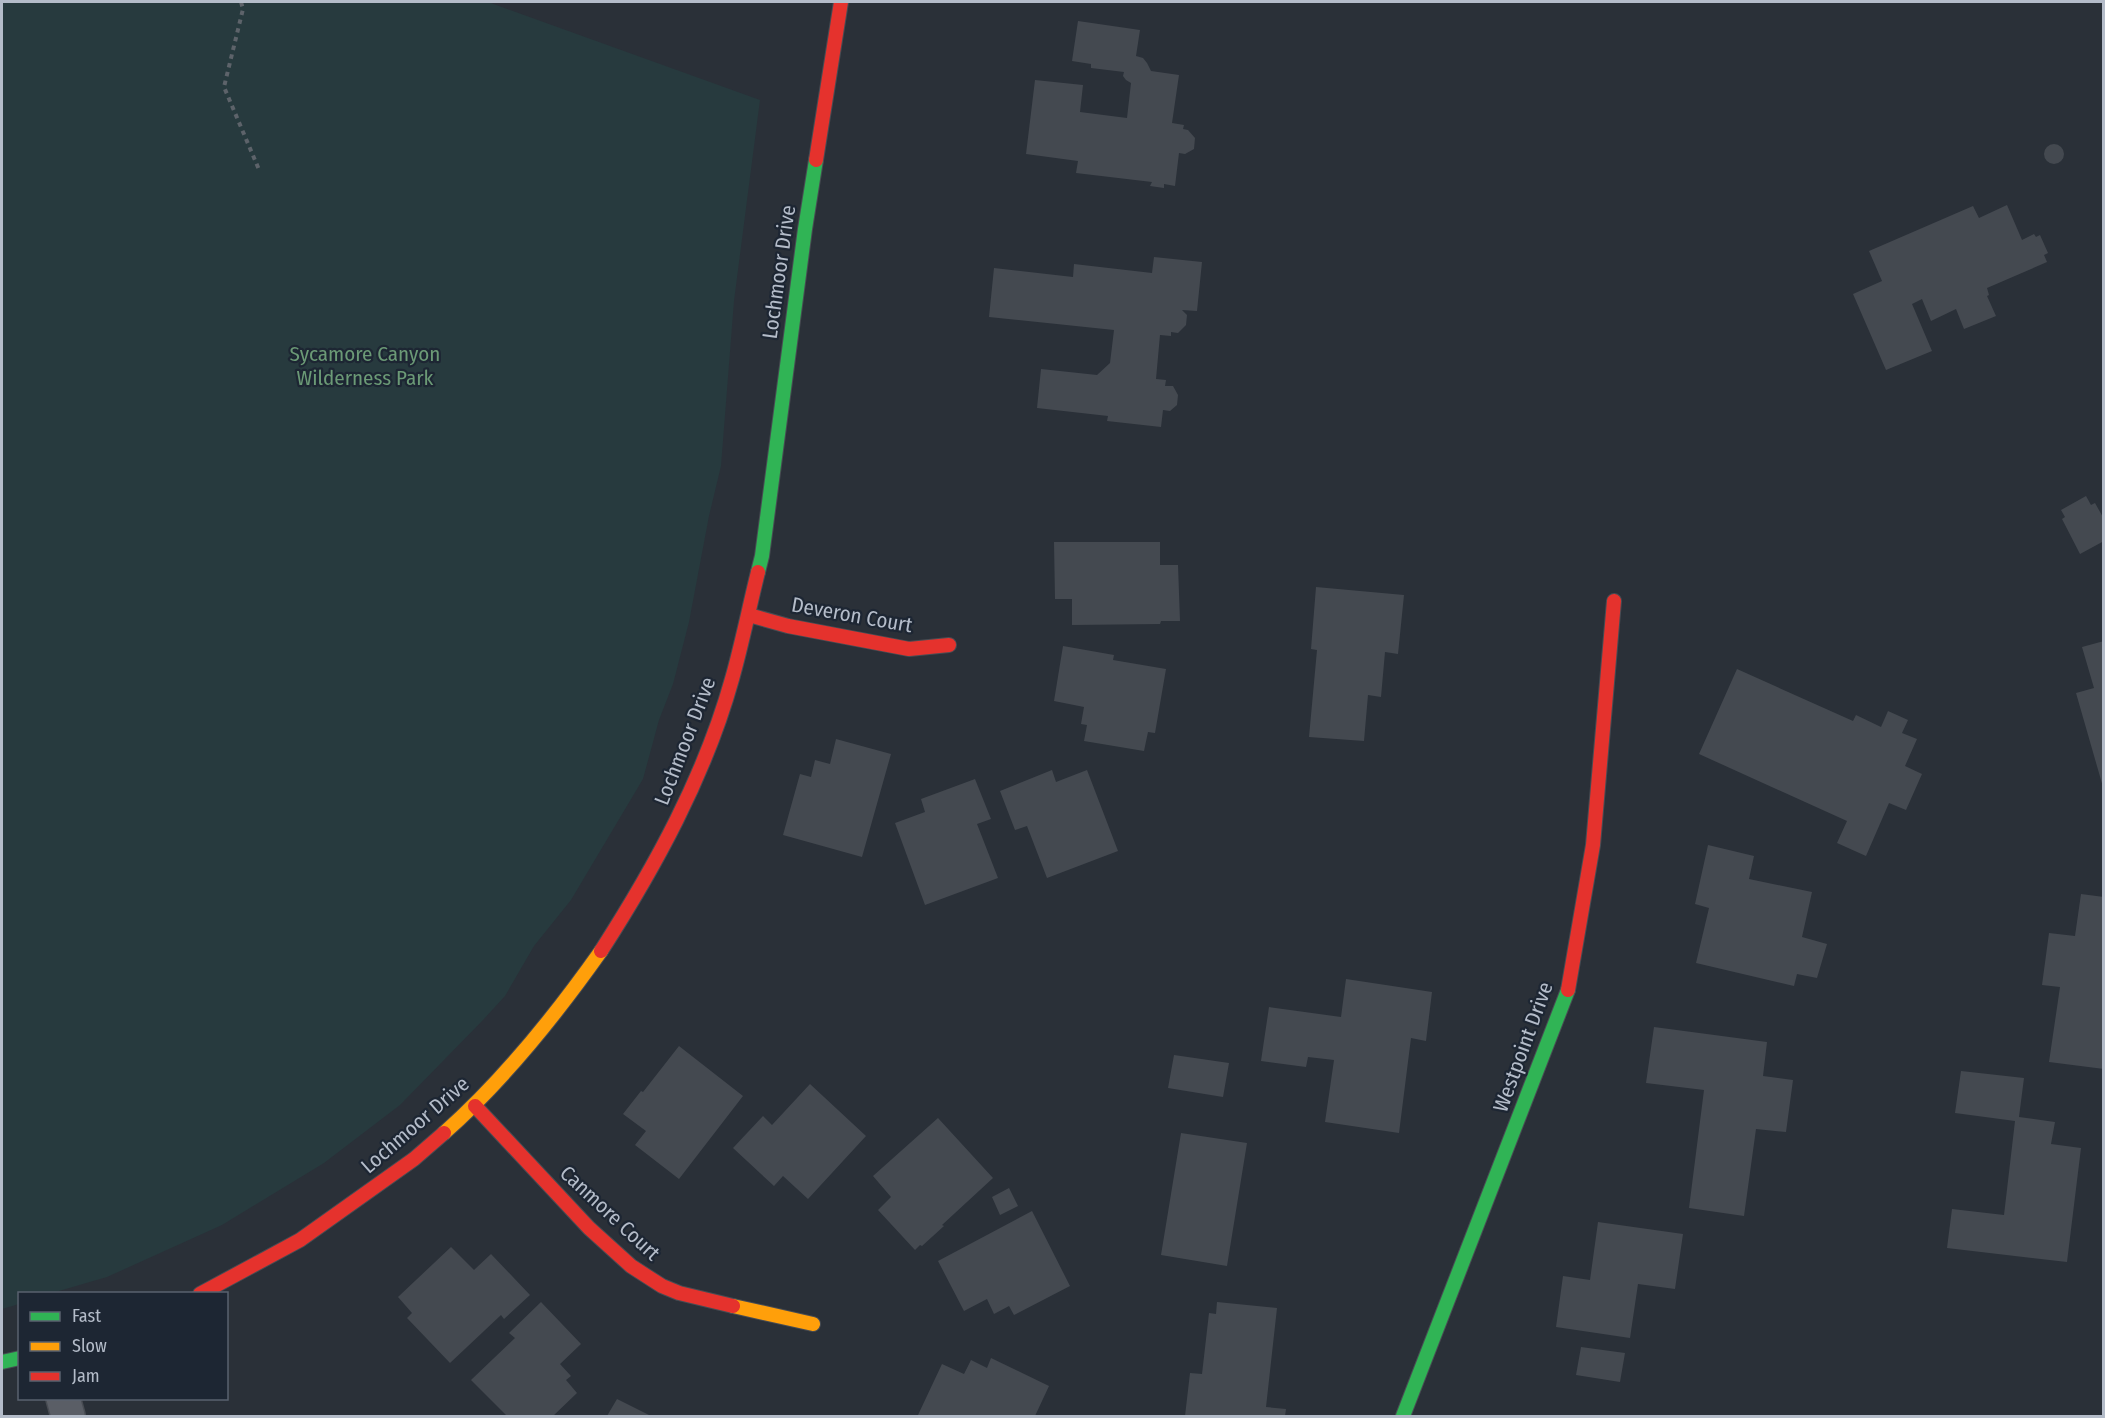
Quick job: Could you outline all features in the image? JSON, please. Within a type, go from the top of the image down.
[{"type":"street","name":"Lochmoor Drive","points":[[202,1292],[300,1240],[347,1208],[414,1159],[475,1106],[564,1004],[602,949],[669,838],[714,734],[732,680],[762,556],[805,229],[841,2]]},
{"type":"street","name":"Westpoint Drive","points":[[1402,1416],[1567,996],[1593,845],[1614,601]]},
{"type":"street","name":"Deveron Court","points":[[748,615],[788,626],[909,649],[949,645]]},
{"type":"street","name":"Canmore Court","points":[[475,1106],[580,1219],[619,1255],[659,1286],[679,1293],[813,1324]]},
{"type":"street","points":[[2,1362],[18,1358]]},
{"type":"street","points":[[64,1400],[68,1416]]},
{"type":"path","points":[[241,2],[243,9],[224,87],[260,172]]},
{"type":"green space","name":"Sycamore Canyon Wilderness Park","points":[[2,2],[488,2],[760,100],[734,301],[721,466],[689,622],[673,684],[659,720],[643,779],[571,900],[534,946],[505,996],[483,1020],[400,1105],[324,1163],[222,1225],[107,1277],[55,1292],[18,1292],[18,1304],[2,1309]]},
{"type":"building","points":[[1078,21],[1140,30],[1136,56],[1143,58],[1151,71],[1179,75],[1172,123],[1184,125],[1183,129],[1188,130],[1195,138],[1194,149],[1185,154],[1179,153],[1175,186],[1164,184],[1164,188],[1150,186],[1152,182],[1076,173],[1078,161],[1026,154],[1035,80],[1083,85],[1080,112],[1127,118],[1131,83],[1123,76],[1124,72],[1091,68],[1091,64],[1072,61]]},
{"type":"building","points":[[2050,144],[2058,144],[2064,150],[2064,158],[2058,164],[2050,164],[2044,158],[2044,150]]},
{"type":"building","points":[[2007,205],[2022,240],[2034,234],[2036,237],[2040,235],[2048,253],[2044,255],[2047,262],[1987,288],[1989,295],[1987,296],[1996,316],[1964,329],[1956,309],[1931,321],[1922,299],[1912,304],[1932,351],[1886,370],[1853,294],[1882,281],[1869,251],[1973,206],[1979,218]]},
{"type":"building","points":[[1154,257],[1202,262],[1197,311],[1182,310],[1187,315],[1186,325],[1178,333],[1171,332],[1171,336],[1160,335],[1156,379],[1166,380],[1165,386],[1173,386],[1178,395],[1177,405],[1170,411],[1163,410],[1161,427],[1107,421],[1108,416],[1037,408],[1041,369],[1097,375],[1110,363],[1114,330],[989,317],[994,268],[1073,277],[1074,264],[1152,273]]},
{"type":"building","points":[[2086,496],[2091,505],[2095,503],[2104,519],[2104,541],[2080,554],[2062,519],[2065,517],[2061,510]]},
{"type":"building","points":[[1054,542],[1160,542],[1160,565],[1178,565],[1180,621],[1161,621],[1160,624],[1072,625],[1072,599],[1055,599]]},
{"type":"building","points":[[1316,587],[1404,595],[1398,654],[1385,652],[1381,697],[1368,695],[1364,741],[1309,737],[1317,650],[1311,649]]},
{"type":"building","points":[[2104,641],[2103,787],[2076,693],[2094,688],[2082,647]]},
{"type":"building","points":[[1063,646],[1114,655],[1113,660],[1166,669],[1155,733],[1148,732],[1144,751],[1084,741],[1087,725],[1081,724],[1084,707],[1054,701]]},
{"type":"building","points":[[1737,669],[1853,721],[1856,715],[1881,727],[1888,711],[1908,720],[1902,733],[1917,739],[1905,766],[1922,774],[1906,810],[1889,803],[1866,856],[1837,843],[1847,821],[1699,754]]},
{"type":"building","points":[[836,739],[891,754],[862,857],[783,835],[800,774],[811,777],[815,760],[830,764]]},
{"type":"building","points":[[1052,770],[1056,782],[1087,770],[1118,851],[1047,878],[1027,826],[1015,830],[1000,791]]},
{"type":"building","points":[[975,779],[991,819],[977,824],[998,878],[925,905],[895,823],[925,812],[921,799]]},
{"type":"building","points":[[1708,845],[1754,856],[1749,879],[1812,892],[1802,937],[1827,944],[1817,978],[1797,974],[1794,986],[1696,963],[1709,908],[1695,904]]},
{"type":"building","points":[[2081,894],[2104,897],[2104,1069],[2049,1062],[2060,987],[2042,985],[2049,933],[2075,936]]},
{"type":"building","points":[[1346,979],[1432,992],[1426,1041],[1411,1038],[1399,1133],[1325,1122],[1334,1060],[1308,1057],[1306,1067],[1261,1061],[1269,1007],[1341,1017]]},
{"type":"building","points":[[1654,1027],[1767,1042],[1763,1076],[1793,1080],[1786,1132],[1756,1129],[1744,1216],[1689,1208],[1704,1090],[1646,1083]]},
{"type":"building","points":[[679,1046],[743,1096],[679,1179],[635,1145],[646,1131],[623,1114]]},
{"type":"building","points":[[1174,1055],[1229,1063],[1223,1097],[1168,1088]]},
{"type":"building","points":[[1961,1071],[2024,1078],[2019,1117],[2055,1122],[2051,1144],[2081,1148],[2067,1262],[1947,1248],[1952,1209],[2004,1215],[2015,1121],[1955,1113]]},
{"type":"building","points":[[810,1084],[866,1136],[808,1199],[783,1176],[774,1186],[733,1148],[763,1116],[772,1125]]},
{"type":"building","points":[[938,1118],[993,1178],[942,1225],[944,1226],[915,1250],[878,1210],[891,1197],[873,1176]]},
{"type":"building","points":[[1181,1133],[1247,1143],[1227,1266],[1161,1255]]},
{"type":"building","points":[[1009,1188],[1018,1206],[1000,1215],[992,1197]]},
{"type":"building","points":[[1032,1211],[1070,1286],[1014,1315],[1009,1306],[994,1314],[987,1299],[964,1311],[938,1261]]},
{"type":"building","points":[[1598,1222],[1683,1234],[1675,1289],[1638,1284],[1630,1338],[1556,1327],[1563,1276],[1590,1280]]},
{"type":"building","points":[[451,1247],[474,1270],[491,1254],[530,1295],[504,1319],[501,1315],[450,1363],[407,1318],[412,1313],[398,1297]]},
{"type":"building","points":[[541,1302],[581,1344],[560,1364],[571,1376],[566,1380],[577,1393],[553,1416],[507,1416],[471,1380],[515,1338],[509,1333]]},
{"type":"building","points":[[1217,1302],[1277,1308],[1266,1407],[1286,1409],[1285,1416],[1185,1416],[1190,1373],[1202,1374],[1209,1313],[1216,1314]]},
{"type":"building","points":[[1581,1347],[1625,1353],[1620,1382],[1576,1375]]},
{"type":"building","points":[[991,1358],[1049,1386],[1035,1416],[918,1415],[942,1364],[964,1374],[971,1360],[987,1368]]},
{"type":"building","points":[[617,1399],[651,1416],[607,1416]]},
{"type":"traffic: fast","points":[[758,572],[816,160]]},
{"type":"traffic: fast","points":[[1403,1416],[1568,990]]},
{"type":"traffic: fast","points":[[2,1362],[18,1358]]},
{"type":"traffic: slow","points":[[444,1133],[466,1113],[528,1046],[601,951]]},
{"type":"traffic: slow","points":[[733,1306],[813,1324]]},
{"type":"traffic: jam","points":[[816,160],[841,2]]},
{"type":"traffic: jam","points":[[601,951],[659,854],[708,751],[732,679],[758,572]]},
{"type":"traffic: jam","points":[[1568,990],[1593,845],[1614,601]]},
{"type":"traffic: jam","points":[[749,615],[788,626],[909,649],[949,645]]},
{"type":"traffic: jam","points":[[475,1106],[589,1228],[631,1266],[662,1286],[679,1293],[733,1306]]},
{"type":"traffic: jam","points":[[204,1292],[300,1240],[414,1159],[444,1133]]}]
